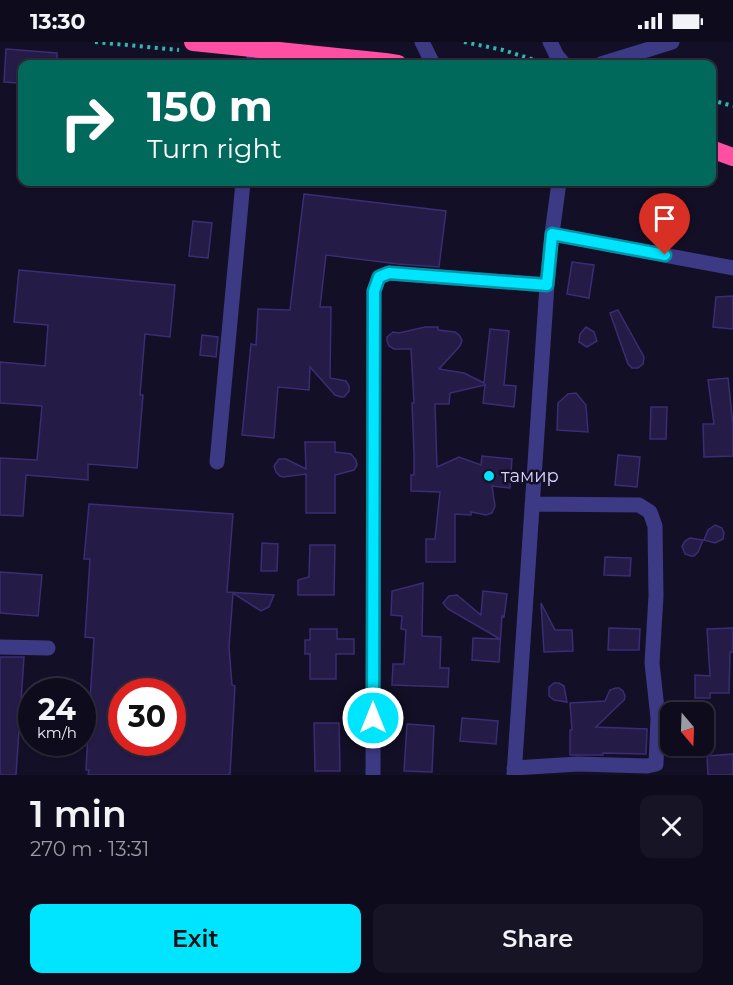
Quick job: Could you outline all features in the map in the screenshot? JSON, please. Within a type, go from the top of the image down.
[{"type":"highway","points":[[193,42],[245,50],[362,60]]},
{"type":"highway","points":[[716,151],[733,157]]},
{"type":"street","points":[[422,42],[431,60]]},
{"type":"street","points":[[550,42],[560,60]]},
{"type":"street","points":[[614,60],[672,42]]},
{"type":"street","points":[[217,462],[243,186]]},
{"type":"street","points":[[532,504],[639,506],[650,512],[655,526],[656,596],[652,663],[658,718],[656,764],[647,766],[578,764],[514,772],[532,504],[547,285],[558,186]]},
{"type":"street","points":[[552,234],[733,268]]},
{"type":"street","points":[[373,775],[374,291],[379,277],[389,273],[547,285]]},
{"type":"street","points":[[0,647],[48,648]]},
{"type":"path","points":[[464,42],[537,60]]},
{"type":"path","points":[[716,101],[733,106]]},
{"type":"building","points":[[6,49],[57,53],[57,60],[18,60],[18,83],[4,82]]},
{"type":"building","points":[[304,194],[446,211],[439,267],[326,255],[320,307],[331,307],[330,378],[346,381],[349,391],[344,397],[335,395],[310,367],[309,390],[278,387],[274,438],[242,435],[251,344],[256,345],[258,309],[290,310]]},
{"type":"building","points":[[193,221],[212,223],[208,258],[189,256]]},
{"type":"building","points":[[572,262],[594,265],[589,298],[567,294]]},
{"type":"building","points":[[19,270],[175,285],[170,337],[145,334],[137,468],[88,464],[88,480],[26,475],[23,516],[0,515],[0,458],[37,460],[42,406],[0,403],[0,362],[45,366],[48,325],[14,322]]},
{"type":"building","points":[[733,296],[733,329],[713,327],[716,297]]},
{"type":"building","points":[[618,310],[644,357],[643,364],[638,368],[632,368],[628,364],[610,313]]},
{"type":"building","points":[[425,327],[438,327],[438,330],[455,332],[462,340],[460,346],[439,369],[464,373],[484,383],[490,329],[509,331],[504,385],[516,386],[514,407],[483,403],[485,385],[450,393],[449,404],[435,404],[437,467],[459,457],[481,465],[482,456],[512,459],[510,488],[492,486],[495,506],[492,513],[486,515],[471,512],[471,515],[455,514],[455,562],[426,562],[426,539],[435,539],[440,492],[411,491],[411,475],[414,475],[412,403],[414,403],[411,349],[394,349],[387,341],[387,337],[393,332],[399,333]]},
{"type":"building","points":[[586,327],[594,332],[597,341],[587,347],[579,342],[580,334]]},
{"type":"building","points":[[202,335],[218,337],[216,357],[200,355]]},
{"type":"building","points":[[728,378],[733,425],[733,456],[704,457],[703,424],[714,424],[708,380]]},
{"type":"building","points":[[576,393],[586,405],[588,432],[557,430],[558,403],[568,394]]},
{"type":"building","points":[[651,407],[667,407],[666,439],[650,439]]},
{"type":"building","points":[[305,442],[335,442],[335,452],[351,454],[356,460],[357,465],[354,470],[335,475],[335,513],[306,513],[306,474],[283,477],[276,472],[274,466],[279,459],[286,459],[306,469]]},
{"type":"building","points":[[618,455],[640,457],[637,487],[615,485]]},
{"type":"building","points":[[89,504],[233,514],[227,592],[274,595],[269,607],[261,611],[233,593],[229,647],[232,685],[235,686],[230,775],[88,775],[87,756],[96,756],[96,678],[92,678],[94,638],[85,637],[90,559],[84,559]]},
{"type":"building","points":[[715,525],[722,528],[723,539],[715,543],[704,540],[708,530]]},
{"type":"building","points":[[690,538],[703,540],[694,556],[685,554],[682,546]]},
{"type":"building","points":[[262,543],[278,544],[277,571],[261,571]]},
{"type":"building","points":[[310,545],[335,545],[334,595],[298,595],[298,580],[309,577]]},
{"type":"building","points":[[605,557],[631,558],[630,576],[604,575]]},
{"type":"building","points":[[0,572],[42,575],[38,616],[0,613]]},
{"type":"building","points":[[423,583],[422,636],[441,637],[440,668],[449,668],[448,687],[392,685],[393,664],[404,664],[406,630],[401,629],[402,616],[391,615],[392,591]]},
{"type":"building","points":[[483,591],[507,594],[504,617],[502,616],[499,662],[472,660],[473,638],[500,639],[448,609],[443,603],[449,596],[457,595],[481,615]]},
{"type":"building","points":[[541,603],[555,630],[572,630],[573,651],[544,652]]},
{"type":"building","points":[[609,628],[640,629],[639,650],[608,650]]},
{"type":"building","points":[[733,628],[729,693],[710,693],[710,698],[695,698],[695,675],[710,676],[707,629]]},
{"type":"building","points":[[310,629],[337,629],[337,639],[354,639],[354,654],[336,654],[336,679],[310,679],[310,654],[305,654],[305,640],[310,640]]},
{"type":"building","points":[[0,657],[24,657],[23,678],[18,678],[16,775],[0,775]]},
{"type":"building","points":[[554,683],[564,686],[567,702],[554,700],[549,696],[549,687]]},
{"type":"building","points":[[616,688],[623,691],[624,700],[596,727],[647,729],[646,754],[570,755],[570,730],[572,730],[570,703],[605,701],[610,690]]},
{"type":"building","points":[[462,718],[498,721],[496,744],[460,741]]},
{"type":"building","points":[[314,723],[339,723],[340,771],[315,771]]},
{"type":"building","points":[[407,724],[434,726],[432,772],[404,771]]},
{"type":"building","points":[[733,754],[733,775],[708,775],[707,756]]},
{"type":"place","name":"тамир","points":[[489,476]]},
{"type":"route","points":[[373,718],[374,291],[379,277],[389,273],[547,285],[552,234],[665,255]]}]
